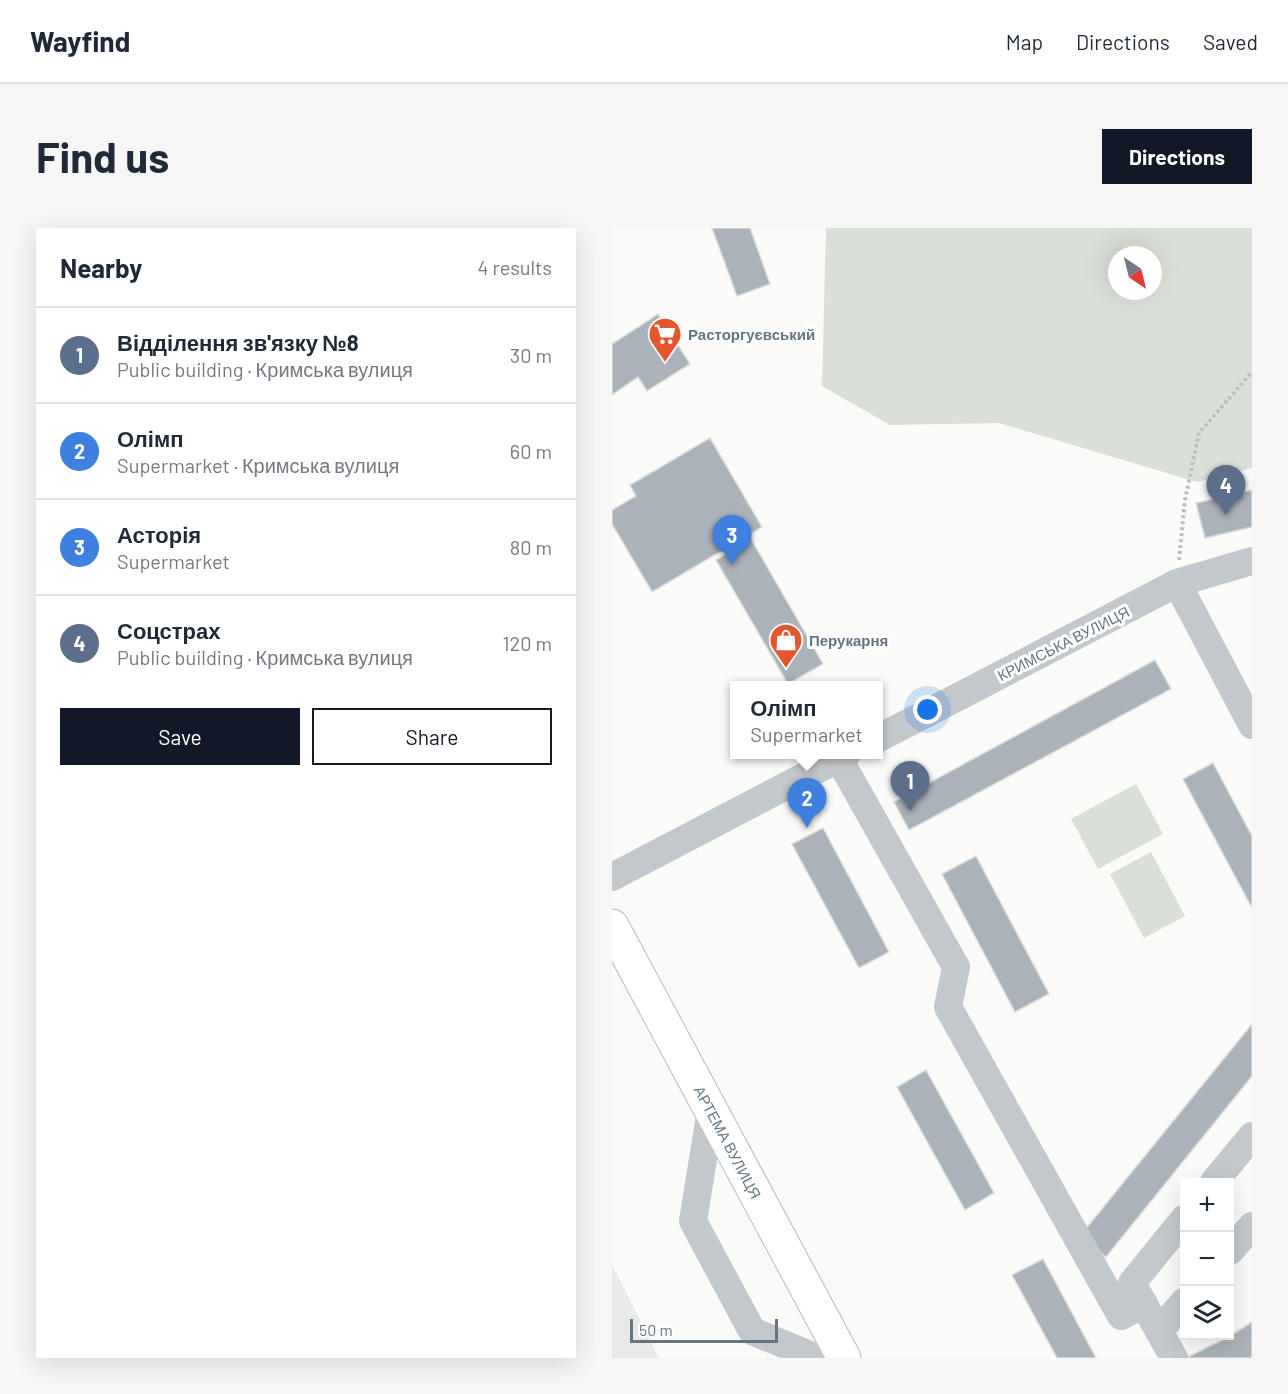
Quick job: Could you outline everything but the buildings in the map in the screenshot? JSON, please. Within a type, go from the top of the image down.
[{"type":"main road","name":"АРТЕМА ВУЛИЦЯ","points":[[612,926],[844,1358]]},
{"type":"street","name":"КРИМСЬКА ВУЛИЦЯ","points":[[883,736],[1177,583],[1252,561]]},
{"type":"street","points":[[1177,583],[1252,724]]},
{"type":"street","points":[[612,877],[839,759]]},
{"type":"street","points":[[844,759],[956,967],[948,1006],[971,1048],[1121,1316],[1144,1304]]},
{"type":"street","points":[[711,1110],[693,1221],[752,1331],[817,1358]]},
{"type":"street","points":[[1217,1178],[1252,1136]]},
{"type":"street","points":[[1174,1358],[1132,1283],[1180,1225]]},
{"type":"street","points":[[1234,1246],[1252,1226]]},
{"type":"street","points":[[1159,1331],[1180,1308]]},
{"type":"path","points":[[1177,583],[1185,500],[1199,433],[1252,372]]},
{"type":"shaded area","points":[[826,228],[1252,228],[1252,468],[1197,482],[999,423],[890,425],[822,386]]},
{"type":"shaded area","points":[[1136,784],[1163,834],[1098,869],[1071,819]]},
{"type":"shaded area","points":[[1151,852],[1185,916],[1144,938],[1110,874]]},
{"type":"shaded area","points":[[612,1264],[659,1358],[612,1358]]},
{"type":"place","name":"Расторгуєвський","points":[[665,363]]},
{"type":"place","name":"Соцстрах","points":[[1226,515]]},
{"type":"place","name":"Асторія","points":[[732,565]]},
{"type":"place","name":"Перукарня","points":[[786,669]]},
{"type":"place","name":"Відділення зв'язку №8","points":[[910,811]]},
{"type":"place","name":"Олімп","points":[[807,828]]}]
